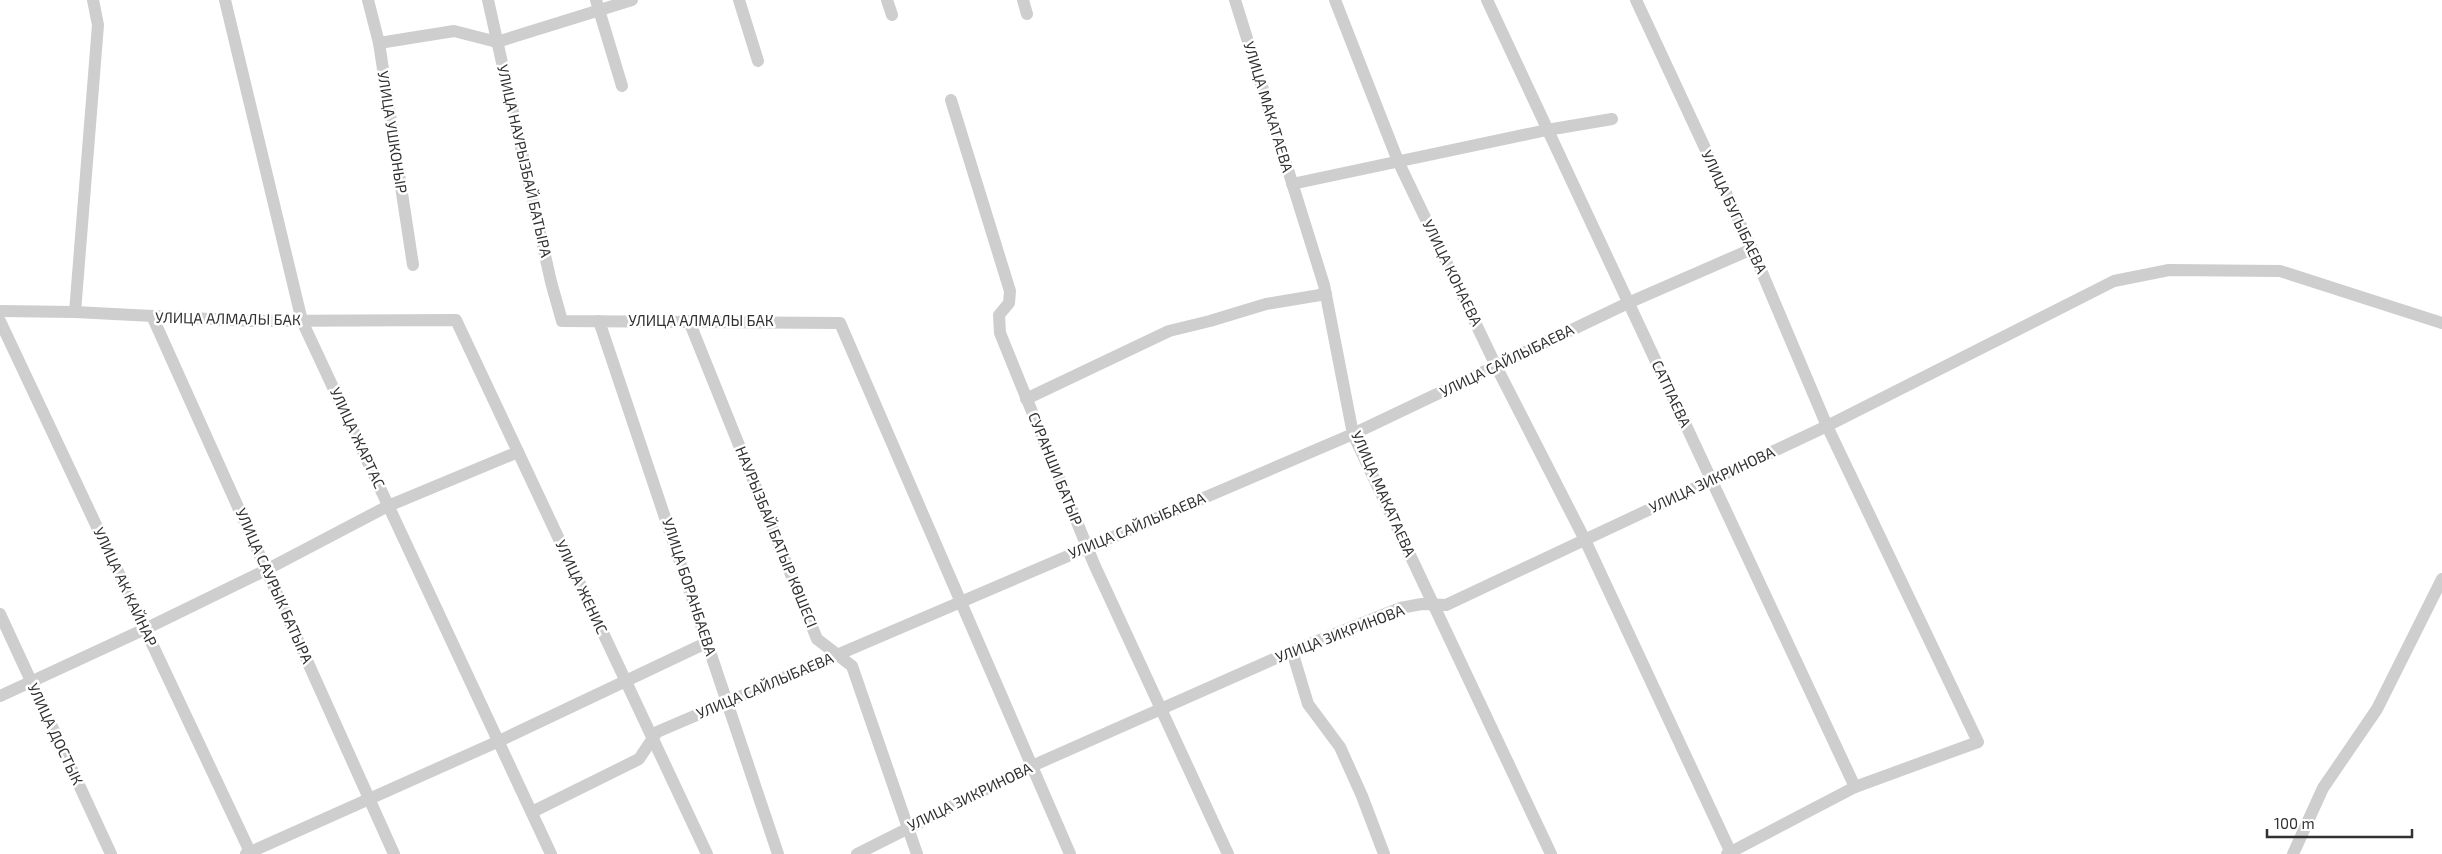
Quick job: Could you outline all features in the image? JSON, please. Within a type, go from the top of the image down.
[{"type":"street","points":[[75,312],[98,26],[94,0]]},
{"type":"street","name":"УЛИЦА ЖАРТАС","points":[[226,0],[302,321],[551,854]]},
{"type":"street","name":"УЛИЦА УШКОНЫР","points":[[368,0],[379,43],[413,265]]},
{"type":"street","name":"УЛИЦА НАУРЫЗБАЙ БАТЫРА","points":[[488,0],[551,282],[562,321]]},
{"type":"street","points":[[379,43],[454,31],[497,42],[598,5],[632,0]]},
{"type":"street","points":[[739,0],[758,61]]},
{"type":"street","points":[[887,0],[892,15]]},
{"type":"street","points":[[1023,0],[1027,14]]},
{"type":"street","name":"УЛИЦА МАКАТАЕВА","points":[[1235,0],[1326,294],[1353,434],[1551,854]]},
{"type":"street","name":"УЛИЦА КОНАЕВА","points":[[1335,0],[1398,161],[1496,366],[1585,540],[1729,853]]},
{"type":"street","name":"САТПАЕВА","points":[[1487,0],[1855,787]]},
{"type":"street","name":"УЛИЦА БУГЫБАЕВА","points":[[1636,0],[1752,250],[1827,426],[1978,742],[1855,787]]},
{"type":"street","points":[[598,5],[622,86]]},
{"type":"street","name":"СУРАНШИ БАТЫР","points":[[951,100],[1008,284],[1010,297],[999,315],[998,324],[1026,399],[1087,546],[1228,854]]},
{"type":"street","points":[[1292,184],[1612,118]]},
{"type":"street","name":"УЛИЦА САЙЛЫБАЕВА","points":[[532,812],[640,759],[657,732],[961,603],[1087,546],[1353,434],[1628,303],[1752,250]]},
{"type":"street","name":"УЛИЦА ЗИКРИНОВА","points":[[857,854],[1032,766],[1292,651],[1400,608],[1434,604],[1446,605],[1827,426],[2114,282],[2169,270],[2280,272],[2442,322]]},
{"type":"street","points":[[1026,399],[1169,331],[1266,304],[1326,294]]},
{"type":"street","name":"УЛИЦА АЛМАЛЫ БАК","points":[[0,311],[75,312],[153,318],[302,321],[456,320]]},
{"type":"street","name":"УЛИЦА САУРЫК БАТЫРА","points":[[153,318],[394,854]]},
{"type":"street","name":"УЛИЦА ЖЕНИС","points":[[456,320],[706,854]]},
{"type":"street","name":"УЛИЦА АК КАЙНАР","points":[[0,321],[249,853]]},
{"type":"street","name":"УЛИЦА АЛМАЛЫ БАК","points":[[562,321],[840,322],[961,603]]},
{"type":"street","name":"УЛИЦА БОРАНБАЕВА","points":[[599,321],[778,854]]},
{"type":"street","name":"НАУРЫЗБАЙ БАТЫР КӨШЕСІ","points":[[689,321],[817,639],[852,666],[917,854]]},
{"type":"street","points":[[0,696],[145,629],[266,570],[388,506],[518,452]]},
{"type":"street","points":[[2293,854],[2323,788],[2377,709],[2442,579]]},
{"type":"street","points":[[961,603],[1070,854]]},
{"type":"street","name":"УЛИЦА ДОСТЫК","points":[[0,614],[111,854]]},
{"type":"street","points":[[249,853],[499,741],[708,642]]},
{"type":"street","points":[[1292,651],[1308,704],[1340,747],[1362,796],[1384,854]]},
{"type":"street","points":[[1729,853],[1855,787]]}]
